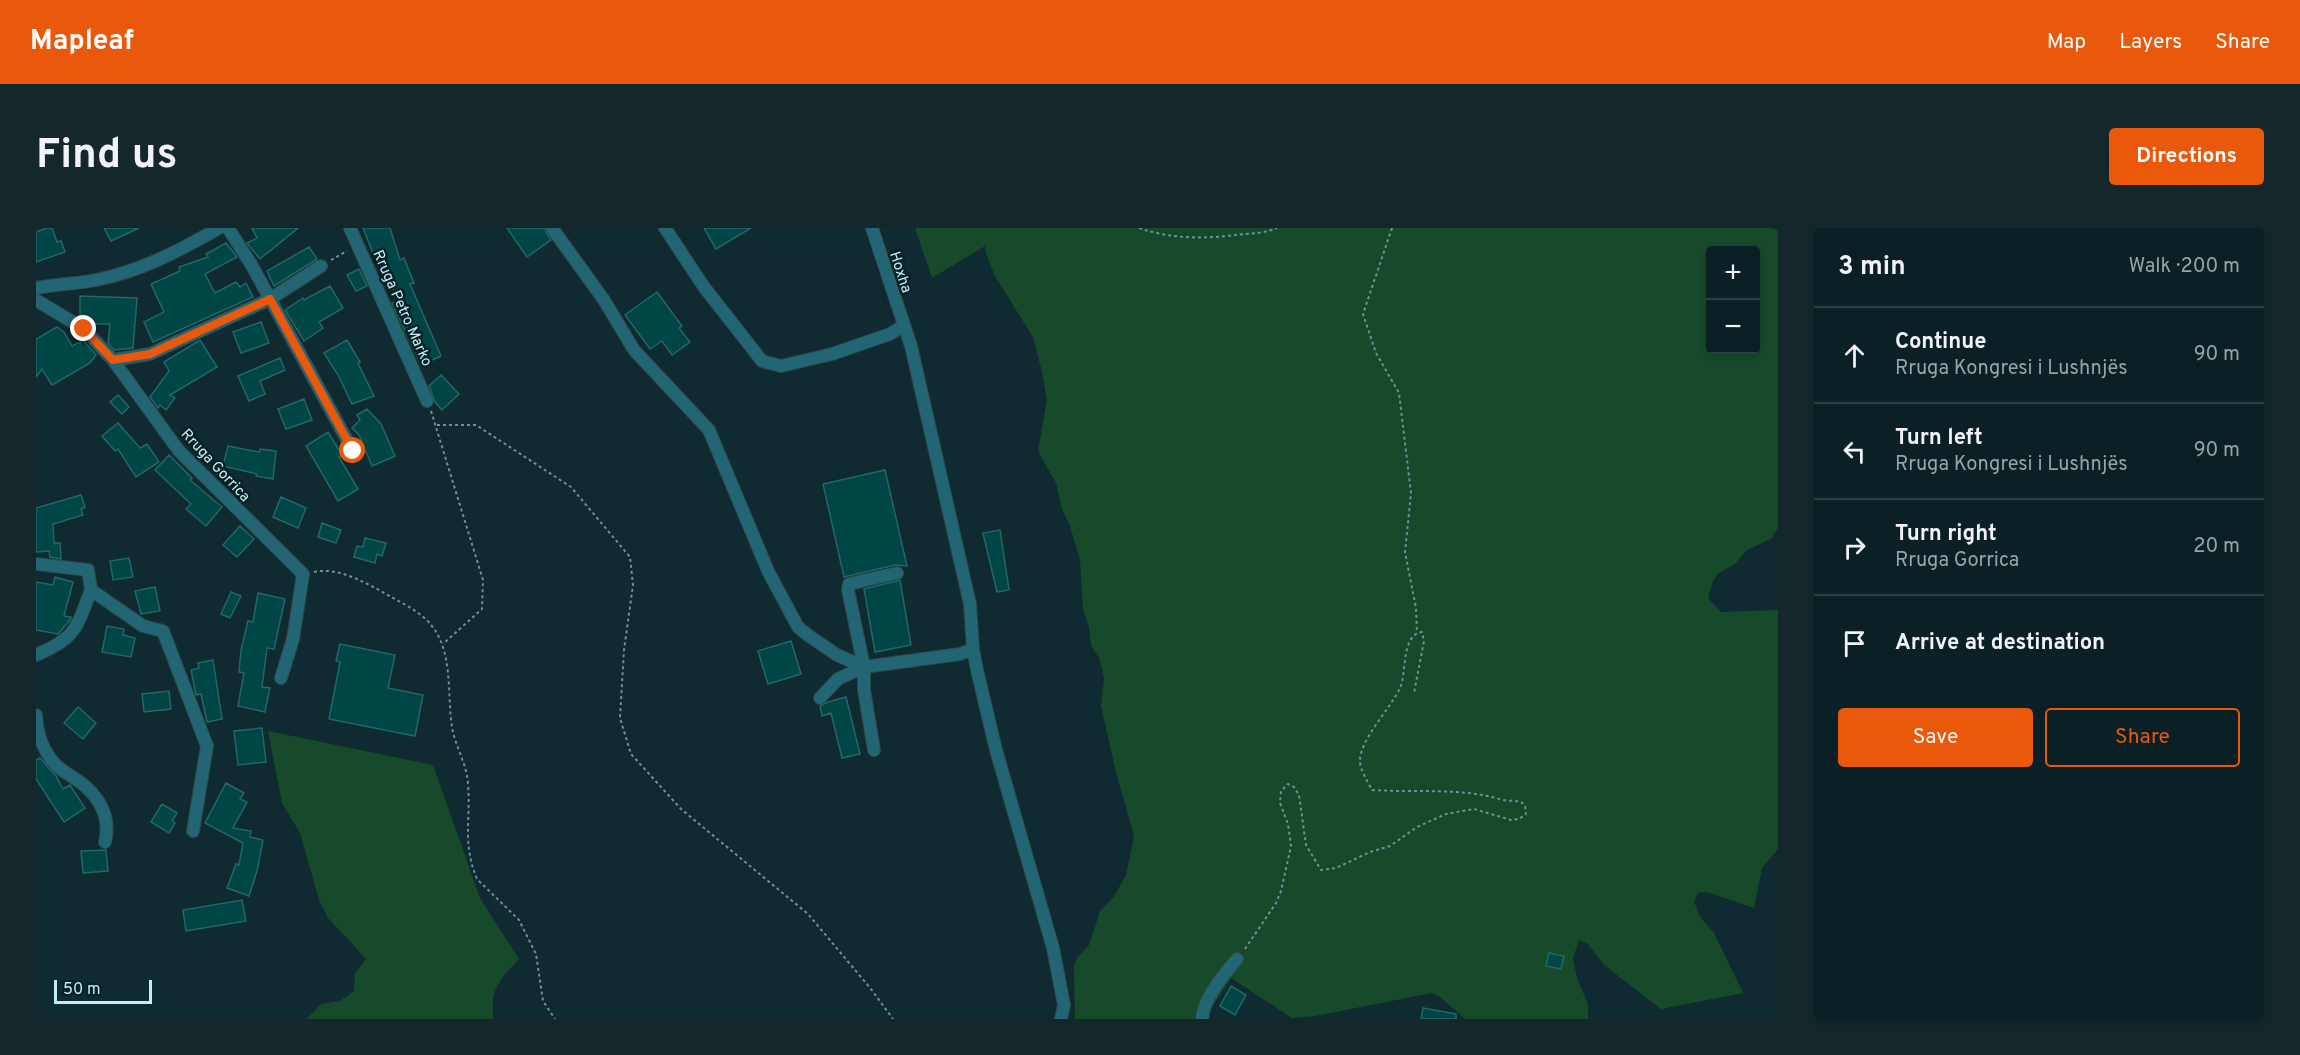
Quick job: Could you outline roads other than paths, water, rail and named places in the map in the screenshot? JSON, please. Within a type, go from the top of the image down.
[{"type":"street","points":[[36,288],[95,280],[141,268],[170,256],[219,228]]},
{"type":"street","points":[[228,228],[251,264],[353,451]]},
{"type":"street","name":"Rruga Petro Marko","points":[[350,228],[427,401]]},
{"type":"street","points":[[552,228],[604,300],[634,350],[709,430],[768,572],[798,627],[837,655],[864,667]]},
{"type":"street","points":[[665,228],[704,286],[762,362],[781,366],[832,354],[890,334],[903,326]]},
{"type":"street","name":"Hoxha","points":[[872,228],[911,346],[970,604],[973,649],[996,750],[1053,948],[1064,1005],[1061,1019]]},
{"type":"street","points":[[113,360],[150,354],[270,299],[321,266]]},
{"type":"street","name":"Rruga Gorrica","points":[[36,300],[84,329],[113,360],[179,451],[303,574],[293,639],[281,678]]},
{"type":"street","points":[[36,564],[88,570],[91,590],[78,626],[69,638],[36,655]]},
{"type":"street","points":[[874,750],[864,690],[864,667],[848,590],[849,584],[897,573]]},
{"type":"street","points":[[91,590],[143,627],[163,631],[207,746],[193,831]]},
{"type":"street","points":[[820,698],[838,678],[864,667],[960,654],[973,649]]},
{"type":"street","points":[[36,715],[42,744],[57,765],[88,788],[102,807],[108,828],[105,842]]},
{"type":"street","points":[[1202,1019],[1217,984],[1237,959]]}]
